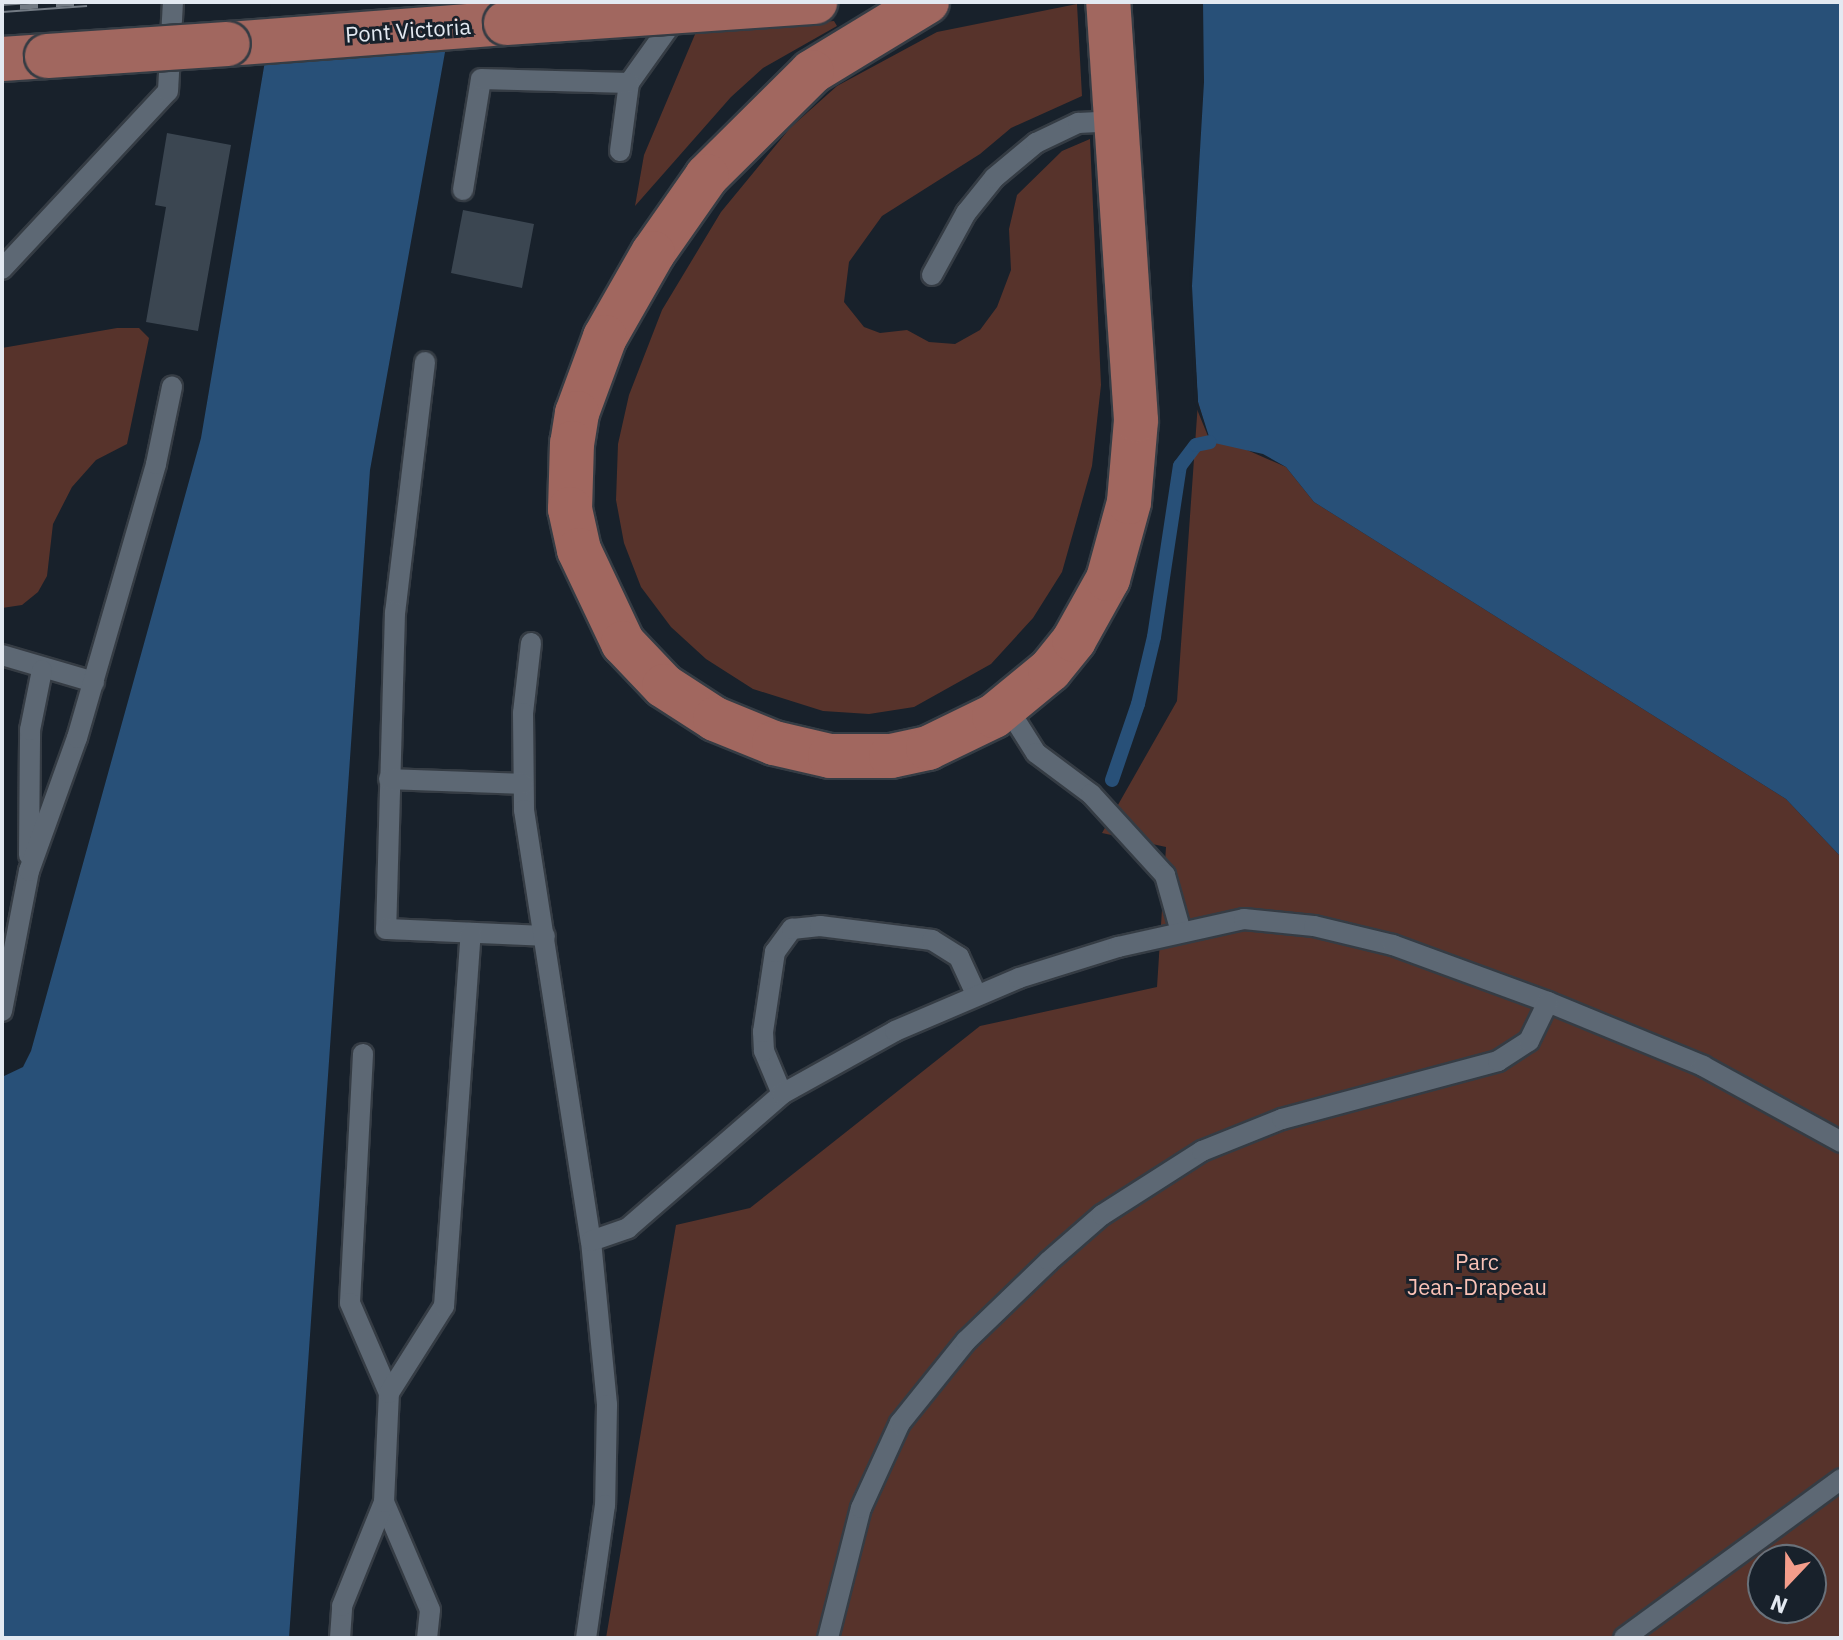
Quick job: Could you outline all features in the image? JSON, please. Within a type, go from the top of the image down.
[{"type":"main road","name":"Pont Victoria","points":[[2,59],[815,2]]},
{"type":"main road","points":[[927,2],[850,46],[812,72],[732,145],[682,210],[623,302],[577,413],[570,474],[579,550],[605,615],[643,667],[689,704],[774,743],[830,756],[891,756],[962,734],[1007,707],[1050,670],[1074,640],[1108,579],[1124,529],[1136,420],[1108,2]]},
{"type":"lane","points":[[2,269],[168,91],[173,2]]},
{"type":"lane","points":[[620,151],[629,83],[665,38],[683,2]]},
{"type":"lane","points":[[463,190],[481,79],[629,83]]},
{"type":"lane","points":[[932,275],[966,213],[994,178],[1036,143],[1078,123],[1118,121]]},
{"type":"lane","points":[[425,362],[400,548],[389,779],[386,929],[545,936]]},
{"type":"lane","points":[[2,1011],[29,871],[94,682],[156,464],[172,387]]},
{"type":"lane","points":[[531,643],[523,713],[523,784],[591,1241],[608,1451],[586,1638]]},
{"type":"lane","points":[[2,655],[42,670],[94,682]]},
{"type":"lane","points":[[29,871],[30,730],[42,670]]},
{"type":"lane","points":[[1007,707],[1036,753],[1091,794],[1158,867],[1174,894],[1181,932]]},
{"type":"lane","points":[[389,779],[523,784]]},
{"type":"lane","points":[[591,1241],[628,1228],[782,1094],[848,1054],[976,994],[1181,932],[1244,919],[1314,926],[1393,945],[1548,1002],[1703,1066],[1841,1142]]},
{"type":"lane","points":[[782,1094],[764,1051],[763,1032],[775,952],[792,929],[820,926],[932,940],[959,957],[976,994]]},
{"type":"lane","points":[[340,1638],[342,1606],[384,1502],[389,1393],[398,1372],[436,1326],[444,1306],[471,933]]},
{"type":"lane","points":[[828,1638],[861,1508],[900,1423],[966,1341],[1049,1261],[1161,1174],[1235,1136],[1360,1096],[1498,1061],[1529,1041],[1548,1002]]},
{"type":"lane","points":[[363,1054],[350,1303],[389,1393]]},
{"type":"lane","points":[[1624,1638],[1841,1479]]},
{"type":"lane","points":[[384,1502],[430,1610],[427,1638]]},
{"type":"green space","points":[[1077,4],[1082,96],[1011,128],[980,154],[882,216],[849,262],[844,302],[864,327],[880,333],[907,330],[929,342],[955,344],[980,330],[997,307],[1011,270],[1009,229],[1017,195],[1062,151],[1090,139],[1101,385],[1092,466],[1062,572],[1033,618],[991,664],[914,707],[869,714],[823,711],[753,689],[706,659],[671,627],[641,587],[624,543],[616,500],[618,444],[629,395],[662,310],[721,212],[790,128],[837,86],[937,32]]},
{"type":"green space","points":[[834,21],[837,26],[763,68],[731,97],[635,206],[644,155],[696,32]]},
{"type":"green space","points":[[117,328],[139,328],[149,338],[127,444],[96,460],[72,487],[53,524],[47,576],[38,592],[22,605],[2,608],[2,348]]},
{"type":"green space","name":"Parc Jean-Drapeau","points":[[1198,402],[1238,446],[1286,467],[1314,502],[1786,799],[1841,857],[1841,1638],[606,1638],[676,1225],[750,1208],[980,1026],[1157,987],[1166,847],[1102,833],[1177,701]]},
{"type":"water","points":[[275,2],[454,2],[370,470],[289,1638],[2,1638],[2,1077],[23,1067],[31,1051],[201,438]]},
{"type":"water","points":[[1203,2],[1841,2],[1841,857],[1786,799],[1314,502],[1286,467],[1263,454],[1210,442],[1198,402],[1192,286],[1204,82]]},
{"type":"pier","points":[[271,2],[458,2],[449,49],[261,61]]},
{"type":"pier","points":[[1189,266],[1198,402],[1212,446],[1194,402]]},
{"type":"building","points":[[167,133],[231,145],[198,331],[146,322],[166,207],[155,205]]},
{"type":"building","points":[[463,210],[534,224],[522,288],[451,273]]},
{"type":"waterway","points":[[1112,780],[1138,704],[1154,637],[1180,466],[1196,445],[1210,442]]},
{"type":"railway","points":[[2,8],[87,2]]}]
